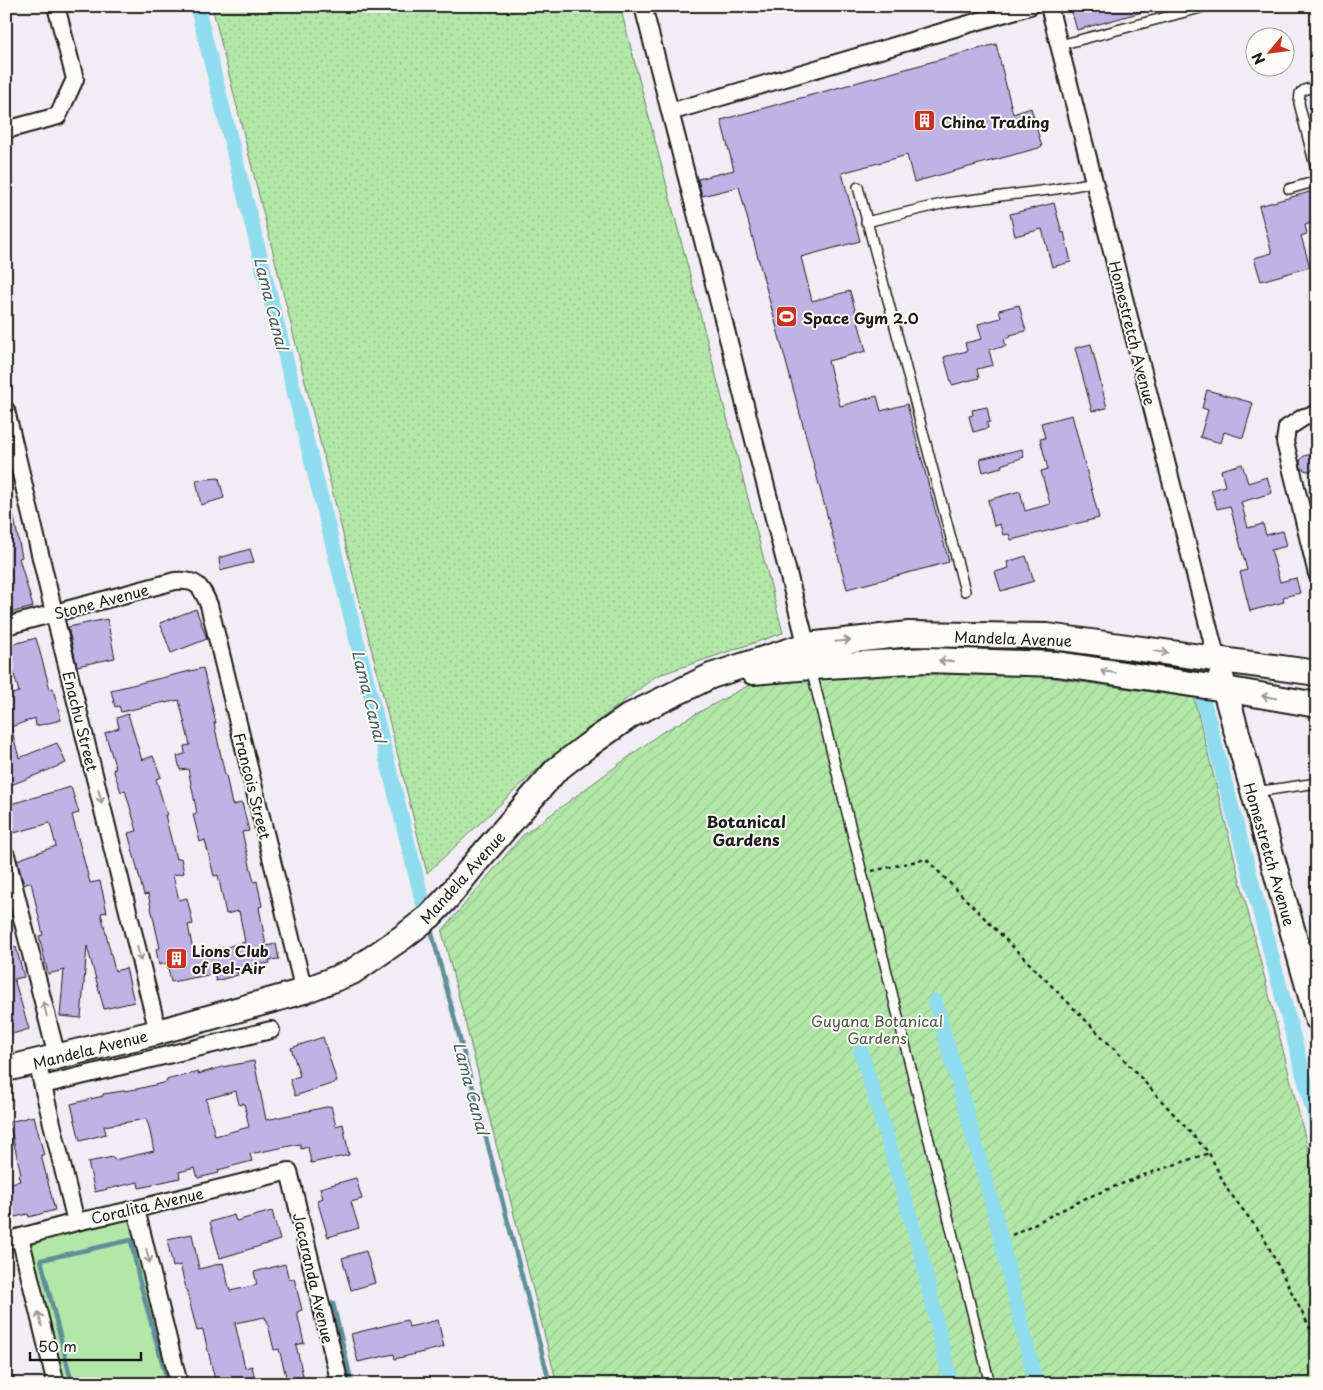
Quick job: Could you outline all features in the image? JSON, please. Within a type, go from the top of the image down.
[{"type":"main road","name":"Mandela Avenue","points":[[6,1069],[158,1032],[304,991],[352,972],[425,921],[448,897],[556,770],[631,715],[712,676],[910,634],[1047,636],[1317,673]]},
{"type":"main road","name":"Mandela Avenue","points":[[809,656],[1057,664],[1317,705]]},
{"type":"main road","name":"Homestretch Avenue","points":[[1217,660],[1317,1018]]},
{"type":"street","points":[[6,130],[58,116],[75,79],[56,6]]},
{"type":"street","points":[[642,6],[809,656]]},
{"type":"street","points":[[670,112],[1030,6]]},
{"type":"street","name":"Homestretch Avenue","points":[[1050,6],[1217,660]]},
{"type":"street","name":"Enachu Street","points":[[6,410],[54,613],[158,1032]]},
{"type":"street","points":[[1317,414],[1304,417],[1287,428],[1285,442],[1317,574]]},
{"type":"street","name":"Stone Avenue","points":[[6,626],[175,581],[186,580],[196,584]]},
{"type":"street","name":"Francois Street","points":[[196,584],[209,605],[304,991]]},
{"type":"street","points":[[6,855],[47,1059],[43,1085],[76,1222]]},
{"type":"street","points":[[43,1085],[271,1030]]},
{"type":"street","name":"Coralita Avenue","points":[[13,1239],[76,1222],[289,1172]]},
{"type":"street","name":"Jacaranda Avenue","points":[[289,1172],[340,1384]]},
{"type":"street","points":[[136,1209],[179,1384]]},
{"type":"street","points":[[13,1239],[56,1384]]},
{"type":"lane","points":[[1060,45],[1208,6]]},
{"type":"lane","points":[[1317,86],[1300,93],[1300,102],[1317,174]]},
{"type":"lane","points":[[1289,189],[1317,181]]},
{"type":"lane","points":[[866,222],[946,202],[1056,189],[1095,182]]},
{"type":"lane","points":[[858,187],[965,591]]},
{"type":"lane","points":[[809,656],[990,1384]]},
{"type":"lane","points":[[1253,792],[1317,783]]},
{"type":"path","points":[[863,874],[926,859],[1121,1056],[1209,1153],[1227,1189],[1263,1236],[1317,1342]]},
{"type":"path","points":[[1012,1235],[1086,1198],[1144,1175],[1209,1153]]},
{"type":"green space","points":[[212,6],[620,6],[783,633],[656,676],[544,763],[427,873]]},
{"type":"green space","name":"Guyana Botanical Gardens","points":[[875,673],[1039,676],[1194,698],[1317,1185],[1317,1384],[557,1384],[442,931],[522,836],[661,733],[749,685]]},
{"type":"green space","points":[[132,1219],[172,1384],[64,1384],[30,1243]]},
{"type":"building","points":[[1070,6],[1148,6],[1149,10],[1077,30]]},
{"type":"building","points":[[996,44],[1013,114],[1031,108],[1042,147],[914,182],[907,155],[842,173],[860,241],[801,257],[812,301],[850,291],[866,351],[828,361],[840,406],[877,396],[881,411],[907,404],[949,562],[847,589],[739,187],[702,196],[698,179],[734,170],[721,120]]},
{"type":"building","points":[[1317,190],[1317,221],[1305,225],[1307,234],[1301,236],[1310,267],[1261,281],[1254,258],[1272,253],[1259,206]]},
{"type":"building","points":[[1054,203],[1062,233],[1064,232],[1071,262],[1052,267],[1042,229],[1015,236],[1010,214]]},
{"type":"building","points":[[1019,305],[1026,331],[1010,335],[1011,337],[1004,339],[1006,346],[989,350],[993,365],[977,369],[979,378],[952,385],[944,357],[967,351],[965,343],[982,339],[978,324],[1001,318],[999,310]]},
{"type":"building","points":[[1091,344],[1107,408],[1092,411],[1075,348]]},
{"type":"building","points":[[1207,390],[1253,403],[1243,438],[1224,432],[1221,443],[1200,437],[1208,410],[1202,408]]},
{"type":"building","points":[[987,407],[990,422],[987,423],[988,428],[973,432],[969,416],[973,415],[972,410]]},
{"type":"building","points":[[1072,415],[1099,518],[1011,540],[1009,534],[1003,535],[1000,524],[994,526],[988,500],[1020,491],[1025,511],[1050,504],[1041,471],[1048,469],[1040,439],[1045,438],[1041,423]]},
{"type":"building","points":[[1022,449],[1024,457],[1001,465],[1002,467],[983,472],[980,459]]},
{"type":"building","points":[[1305,455],[1311,455],[1316,460],[1314,469],[1305,471],[1300,466],[1300,460]]},
{"type":"building","points":[[1242,464],[1248,483],[1267,477],[1272,493],[1241,502],[1248,528],[1263,524],[1266,535],[1283,531],[1287,546],[1271,550],[1280,582],[1296,578],[1300,593],[1283,597],[1284,602],[1250,611],[1240,572],[1247,570],[1230,506],[1217,509],[1211,490],[1225,486],[1221,470]]},
{"type":"building","points":[[219,478],[224,498],[201,505],[196,480]]},
{"type":"building","points":[[12,508],[22,557],[19,558],[33,607],[6,614],[6,509]]},
{"type":"building","points":[[250,549],[254,562],[220,571],[219,558]]},
{"type":"building","points":[[1026,556],[1034,581],[1001,591],[995,572],[1009,568],[1007,562]]},
{"type":"building","points":[[196,609],[207,639],[171,653],[160,623]]},
{"type":"building","points":[[107,619],[115,658],[77,666],[68,627]]},
{"type":"building","points":[[36,638],[50,689],[53,688],[61,720],[36,726],[35,718],[11,727],[19,758],[57,743],[66,763],[6,787],[6,696],[19,692],[6,646]]},
{"type":"building","points":[[203,668],[232,805],[242,803],[249,831],[242,832],[254,882],[257,881],[262,906],[259,907],[266,946],[276,944],[279,959],[269,960],[270,963],[236,968],[238,975],[216,981],[214,974],[171,982],[167,963],[159,965],[156,949],[160,948],[148,894],[144,895],[128,833],[137,831],[125,790],[121,792],[113,769],[116,769],[105,733],[119,728],[117,718],[128,714],[142,760],[153,756],[161,777],[156,779],[167,815],[165,815],[176,859],[181,858],[184,873],[173,875],[179,900],[187,898],[193,924],[188,925],[194,956],[245,942],[239,911],[226,914],[218,875],[214,876],[205,840],[200,842],[193,814],[197,813],[188,769],[180,770],[177,756],[185,754],[184,746],[190,745],[179,700],[121,712],[119,706],[115,707],[111,690]]},
{"type":"building","points":[[71,787],[79,813],[72,815],[90,883],[100,881],[107,912],[101,913],[115,971],[126,968],[134,1002],[104,1009],[87,946],[81,1018],[60,1016],[64,970],[48,974],[39,936],[43,935],[31,882],[24,885],[17,860],[56,846],[50,823],[14,833],[7,805]]},
{"type":"building","points":[[16,947],[24,977],[14,979],[29,1029],[6,1036],[6,950]]},
{"type":"building","points":[[323,1037],[337,1082],[295,1096],[290,1079],[300,1076],[291,1048]]},
{"type":"building","points":[[254,1061],[266,1120],[331,1106],[336,1126],[343,1124],[349,1155],[311,1163],[308,1147],[301,1149],[300,1144],[250,1154],[252,1161],[218,1170],[219,1173],[198,1178],[195,1168],[179,1172],[180,1178],[153,1185],[139,1188],[138,1182],[95,1192],[88,1162],[113,1157],[114,1160],[154,1151],[149,1127],[146,1119],[104,1126],[106,1134],[80,1141],[71,1104],[103,1096],[103,1094],[137,1089],[222,1067]],"holes":[[[236,1091],[239,1105],[244,1103],[249,1127],[215,1136],[206,1099]]]},
{"type":"building","points":[[34,1116],[44,1155],[41,1155],[55,1210],[29,1217],[28,1214],[6,1219],[6,1184],[20,1181],[18,1175],[21,1174],[9,1122]]},
{"type":"building","points":[[356,1178],[362,1199],[351,1202],[359,1228],[328,1237],[317,1200],[323,1198],[320,1188]]},
{"type":"building","points":[[272,1211],[280,1240],[220,1258],[210,1222],[234,1215],[236,1221]]},
{"type":"building","points":[[192,1234],[199,1269],[223,1263],[230,1291],[257,1285],[254,1272],[285,1264],[289,1280],[294,1278],[302,1310],[297,1312],[304,1343],[296,1345],[305,1384],[288,1384],[279,1349],[274,1350],[265,1317],[235,1323],[245,1368],[252,1366],[256,1384],[216,1384],[203,1330],[197,1331],[180,1265],[173,1267],[167,1239]]},
{"type":"building","points":[[366,1251],[375,1283],[351,1290],[342,1258]]},
{"type":"building","points":[[407,1320],[409,1327],[438,1320],[444,1347],[395,1359],[394,1354],[358,1362],[351,1334]]},
{"type":"waterway","name":"Lama Canal","points":[[197,6],[423,903]]},
{"type":"waterway","points":[[1203,700],[1317,1125]]},
{"type":"waterway","name":"Lama Canal","points":[[423,903],[425,911]]},
{"type":"waterway","name":"Lama Canal","points":[[430,926],[550,1384]]},
{"type":"waterway","points":[[935,1001],[993,1206],[1036,1384]]},
{"type":"waterway","points":[[861,1052],[920,1250],[951,1384]]},
{"type":"waterway","points":[[72,1384],[41,1260],[131,1240],[139,1279],[168,1384]]},
{"type":"waterway","points":[[333,1303],[352,1384]]},
{"type":"place","name":"China Trading","points":[[925,121]]},
{"type":"place","name":"Space Gym 2.0","points":[[787,317]]},
{"type":"place","name":"Lions Club of Bel-Air","points":[[176,959]]},
{"type":"district","name":"Botanical Gardens","points":[[746,830]]}]
